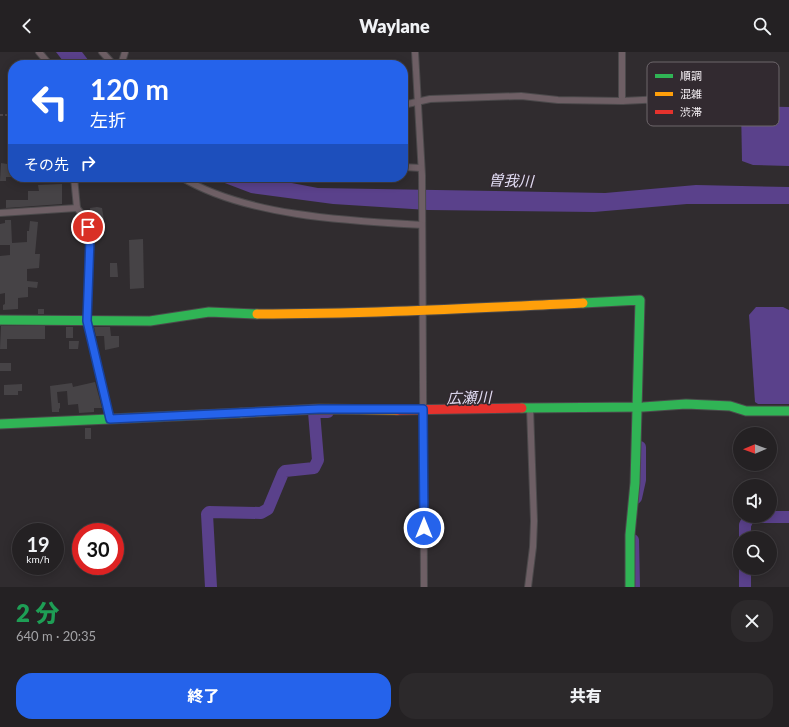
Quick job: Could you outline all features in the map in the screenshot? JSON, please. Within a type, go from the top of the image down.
[{"type":"street","points":[[39,52],[46,60]]},
{"type":"street","points":[[102,52],[109,60]]},
{"type":"street","points":[[415,52],[419,101],[422,175],[424,587]]},
{"type":"street","points":[[622,52],[622,101]]},
{"type":"street","points":[[408,104],[419,101],[521,96],[558,100],[647,100]]},
{"type":"street","points":[[408,167],[421,168]]},
{"type":"street","points":[[74,182],[77,208],[85,218],[90,239],[87,321],[110,419]]},
{"type":"street","points":[[191,182],[204,189],[236,201],[267,208],[319,216],[422,225]]},
{"type":"street","points":[[0,213],[77,208]]},
{"type":"street","points":[[0,320],[150,321],[209,312],[258,314],[423,311],[433,309],[640,300],[635,483],[629,511],[628,534],[630,587]]},
{"type":"street","points":[[0,424],[319,409],[530,408],[694,404],[730,406],[746,411],[789,411]]},
{"type":"street","points":[[528,587],[533,547],[534,521],[530,408]]},
{"type":"shaded area","points":[[56,52],[82,52],[88,60],[62,60]]},
{"type":"shaded area","points":[[779,107],[789,107],[789,166],[753,165],[742,161],[741,126],[779,126]]},
{"type":"shaded area","points":[[222,182],[286,182],[318,188],[605,193],[696,185],[789,187],[789,204],[687,204],[594,212],[428,210],[333,204],[251,193]]},
{"type":"shaded area","points":[[756,307],[783,307],[789,310],[789,404],[758,404],[755,402],[749,315]]},
{"type":"building","points":[[1,163],[8,164],[8,177],[6,177],[6,181],[0,181]]},
{"type":"building","points":[[62,184],[62,204],[6,208],[6,200],[28,200],[28,191],[39,191],[38,185]]},
{"type":"building","points":[[90,208],[102,208],[104,220],[91,222]]},
{"type":"building","points":[[5,220],[11,220],[12,243],[27,242],[27,231],[29,231],[30,221],[38,222],[35,254],[40,254],[39,268],[27,269],[27,281],[38,282],[37,288],[28,287],[28,297],[18,298],[18,309],[3,310],[3,305],[5,304],[5,293],[0,294],[0,256],[10,255],[10,245],[0,245],[0,224],[5,223]]},
{"type":"building","points":[[143,239],[144,288],[130,289],[129,240]]},
{"type":"building","points":[[110,263],[117,263],[118,277],[110,277]]},
{"type":"building","points":[[38,309],[44,309],[44,314],[38,314]]},
{"type":"building","points":[[1,326],[45,326],[45,339],[7,339],[7,349],[0,349]]},
{"type":"building","points":[[66,327],[73,327],[73,338],[66,338]]},
{"type":"building","points":[[94,327],[110,327],[111,336],[119,336],[119,347],[105,350],[104,336],[96,336]]},
{"type":"building","points":[[69,341],[79,341],[78,349],[69,349]]},
{"type":"building","points":[[0,363],[11,363],[11,371],[0,371]]},
{"type":"building","points":[[95,382],[102,408],[94,408],[94,412],[79,413],[78,404],[68,405],[67,391],[57,392],[58,403],[60,403],[59,412],[52,412],[50,386],[72,383],[73,387]]},
{"type":"building","points":[[22,384],[22,391],[18,391],[18,395],[4,395],[4,385]]},
{"type":"building","points":[[85,428],[91,428],[91,439],[85,439]]},
{"type":"waterway","name":"広瀬川","points":[[211,587],[207,514],[209,512],[261,513],[268,509],[285,471],[314,468],[318,460],[314,412],[328,412]]},
{"type":"waterway","name":"広瀬川","points":[[636,498],[640,480],[640,447]]},
{"type":"waterway","name":"広瀬川","points":[[745,531],[745,525],[749,517],[789,517]]},
{"type":"waterway","name":"広瀬川","points":[[633,540],[634,587]]},
{"type":"waterway","name":"広瀬川","points":[[745,575],[745,587]]},
{"type":"traffic: fast","points":[[583,303],[640,300],[635,483],[630,535],[630,587]]},
{"type":"traffic: fast","points":[[0,320],[150,321],[209,312],[257,314]]},
{"type":"traffic: fast","points":[[522,408],[643,407],[686,404],[730,406],[746,411],[789,411]]},
{"type":"traffic: fast","points":[[0,424],[241,413]]},
{"type":"traffic: slow","points":[[257,314],[379,312],[583,303]]},
{"type":"traffic: slow","points":[[241,413],[319,409],[397,410]]},
{"type":"traffic: jam","points":[[397,410],[522,408]]},
{"type":"route","points":[[88,227],[90,239],[87,321],[110,419],[147,416],[319,409],[423,409],[424,528]]},
{"type":"water label","name":"曽我川","points":[[511,180]]}]
